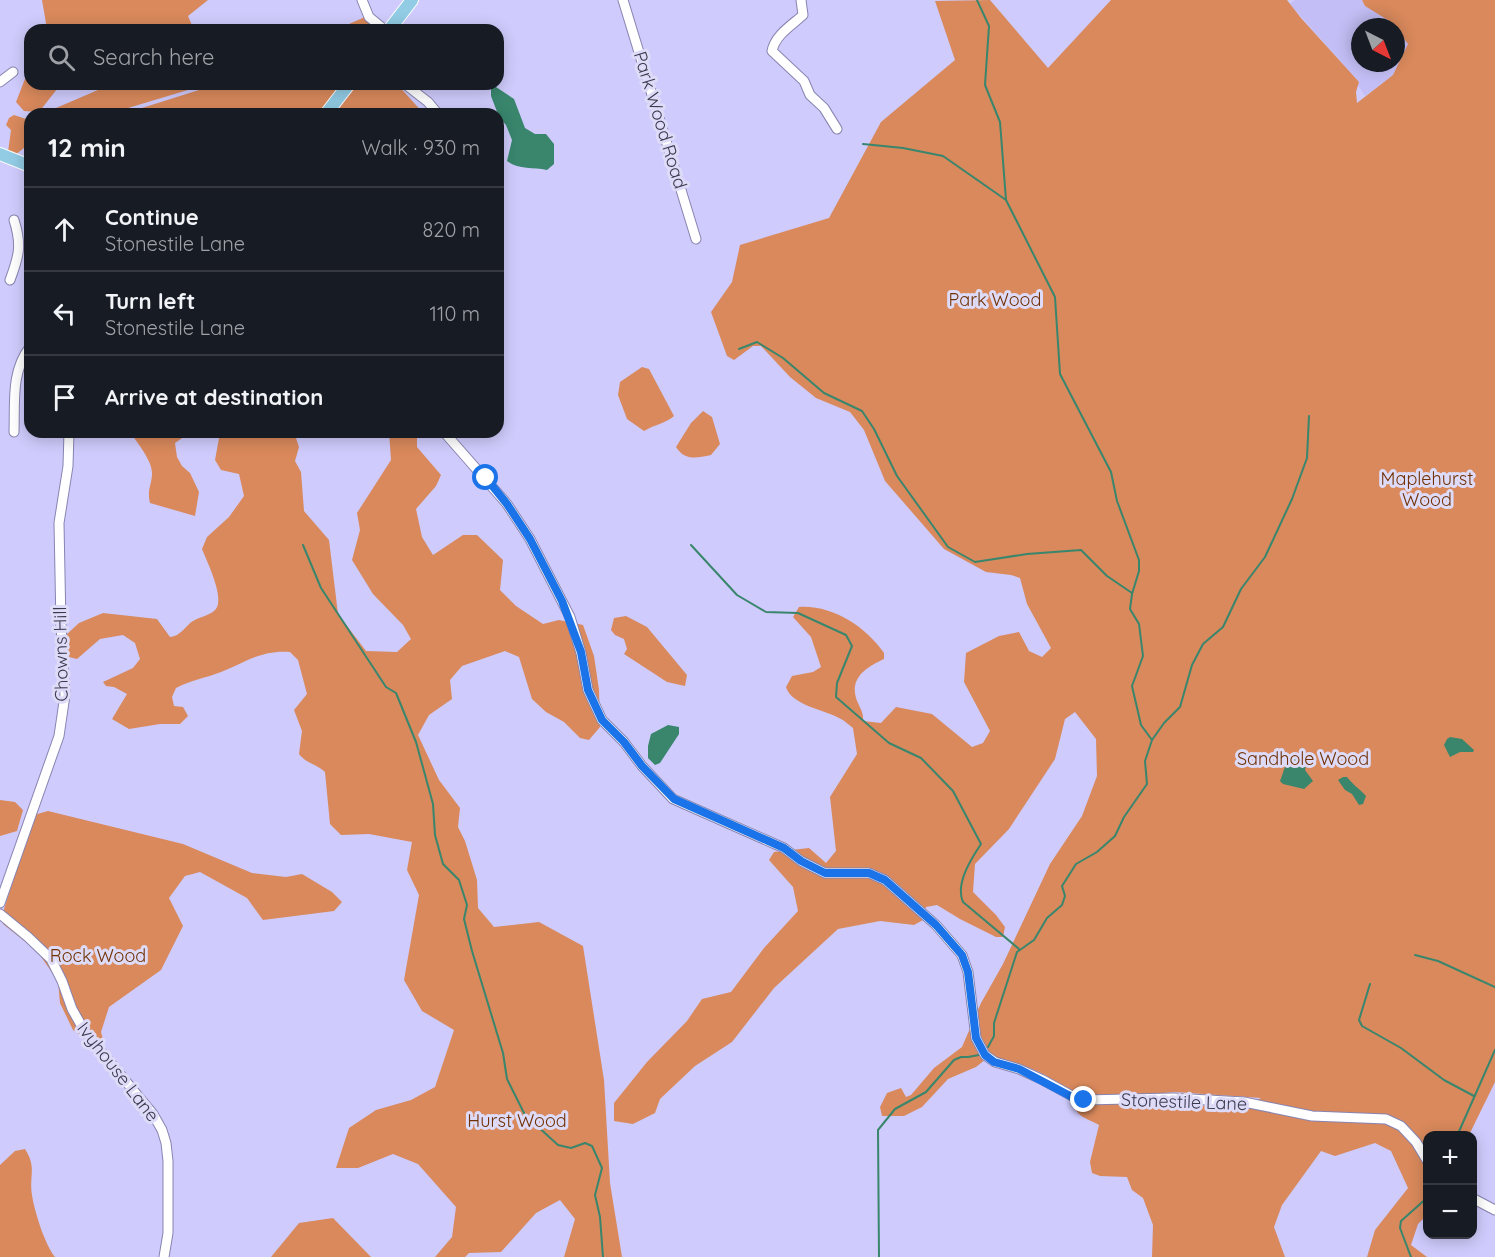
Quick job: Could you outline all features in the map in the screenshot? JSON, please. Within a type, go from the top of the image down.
[{"type":"main road","points":[[392,24],[412,0]]},
{"type":"main road","points":[[331,108],[344,90]]},
{"type":"main road","points":[[0,154],[24,164]]},
{"type":"street","points":[[362,0],[369,16],[379,24]]},
{"type":"street","name":"Park Wood Road","points":[[623,0],[696,239]]},
{"type":"street","points":[[801,0],[803,15],[789,26],[774,44],[772,51],[804,81],[810,95],[824,108],[837,129]]},
{"type":"street","points":[[1,79],[13,72]]},
{"type":"street","points":[[413,90],[433,108]]},
{"type":"street","points":[[10,280],[24,255],[14,220]]},
{"type":"street","points":[[14,432],[16,377],[24,354]]},
{"type":"street","name":"Chowns Hill","points":[[0,903],[59,736],[64,695],[59,523],[68,465],[69,438]]},
{"type":"street","name":"Stonestile Lane","points":[[449,438],[507,504],[530,539],[570,617],[581,652],[588,690],[602,720],[624,742],[642,766],[674,799],[784,848],[801,861],[825,873],[869,873],[885,880],[936,925],[962,955],[968,972],[976,1038],[985,1055],[994,1062],[1019,1069],[1074,1098],[1084,1100],[1173,1098],[1232,1101],[1312,1116],[1386,1119],[1401,1126],[1423,1154]]},
{"type":"street","name":"Ivyhouse Lane","points":[[0,914],[51,959],[72,1009],[85,1032],[153,1114],[162,1130],[168,1161],[168,1233],[164,1257]]},
{"type":"street","points":[[1477,1199],[1495,1210]]},
{"type":"shaded area","points":[[1295,0],[1362,0],[1365,6],[1384,18],[1351,18],[1351,72],[1394,72],[1393,75],[1365,96],[1358,85],[1359,82],[1290,4]]},
{"type":"shaded area","points":[[1405,38],[1409,43],[1405,51]]},
{"type":"shaded area","points":[[491,90],[500,90],[514,99],[525,128],[535,134],[546,134],[554,144],[554,164],[547,170],[521,167],[507,161],[512,140],[504,123],[504,108],[496,108]]},
{"type":"shaded area","points":[[668,725],[679,727],[679,734],[660,763],[655,765],[648,758],[651,734]]},
{"type":"shaded area","points":[[1450,737],[1462,739],[1474,750],[1473,752],[1460,752],[1450,757],[1444,745]]},
{"type":"shaded area","points":[[1303,755],[1307,760],[1305,770],[1313,781],[1304,789],[1283,784],[1280,781],[1289,760]]},
{"type":"shaded area","points":[[1347,777],[1366,796],[1363,804],[1359,805],[1352,794],[1345,790],[1338,780]]},
{"type":"green space","points":[[42,0],[208,0],[188,16],[191,24],[46,23]]},
{"type":"green space","points":[[990,0],[1048,68],[1111,0],[1287,0],[1359,82],[1356,92],[1357,103],[1394,72],[1405,72],[1405,50],[1408,44],[1405,40],[1405,18],[1384,18],[1365,6],[1362,0],[1495,0],[1495,1082],[1471,1131],[1423,1131],[1423,1219],[1418,1224],[1411,1245],[1427,1257],[1367,1257],[1375,1230],[1408,1188],[1391,1151],[1375,1143],[1335,1156],[1321,1151],[1282,1205],[1274,1227],[1285,1257],[1152,1257],[1153,1225],[1143,1198],[1132,1190],[1127,1177],[1100,1176],[1092,1173],[1090,1162],[1099,1125],[1081,1116],[1075,1106],[1103,1096],[1081,1093],[1032,1069],[991,1055],[976,1067],[948,1079],[922,1107],[904,1116],[882,1116],[880,1107],[887,1093],[901,1088],[906,1097],[911,1095],[934,1068],[962,1047],[981,1003],[1003,964],[1050,864],[1082,816],[1097,776],[1096,739],[1075,712],[1065,719],[1055,759],[1009,829],[975,864],[973,892],[1005,927],[1003,937],[996,937],[937,905],[926,907],[923,920],[914,925],[880,921],[838,929],[774,988],[732,1042],[695,1066],[660,1099],[655,1113],[633,1124],[614,1121],[614,1103],[647,1062],[687,1021],[702,999],[731,992],[764,948],[798,911],[793,887],[769,860],[774,852],[809,848],[826,863],[836,851],[830,797],[857,754],[853,728],[834,716],[795,699],[786,687],[792,676],[813,672],[821,667],[811,637],[793,617],[799,607],[824,610],[848,620],[877,643],[884,653],[884,659],[866,669],[855,684],[856,698],[863,721],[881,723],[896,707],[932,714],[972,747],[983,743],[990,731],[964,682],[966,653],[999,636],[1019,632],[1029,651],[1042,657],[1051,648],[1027,604],[1020,578],[986,572],[944,549],[885,481],[864,430],[850,412],[816,398],[790,377],[761,346],[753,346],[734,360],[727,356],[711,312],[732,282],[740,245],[829,218],[881,122],[955,60],[935,1]],"holes":[[[1175,1092],[1261,1098],[1243,1107],[1130,1103],[1127,1096]]]},
{"type":"green space","points":[[365,17],[372,24],[349,24]]},
{"type":"green space","points":[[24,81],[24,90],[56,90],[42,108],[24,108],[24,111],[16,102]]},
{"type":"green space","points":[[98,90],[188,90],[128,108],[56,108]]},
{"type":"green space","points":[[199,90],[340,90],[327,108],[142,108]]},
{"type":"green space","points":[[353,90],[402,90],[419,108],[339,108]]},
{"type":"green space","points":[[14,115],[24,118],[24,148],[14,156],[8,152],[11,130],[6,125],[9,118]]},
{"type":"green space","points":[[642,367],[649,369],[674,416],[644,431],[627,419],[618,395],[620,382]]},
{"type":"green space","points":[[703,411],[712,417],[720,444],[711,455],[696,457],[683,455],[676,447],[691,423]]},
{"type":"green space","points":[[134,438],[182,438],[175,443],[177,457],[190,473],[199,492],[195,516],[150,503],[152,470]]},
{"type":"green space","name":"Hurst Wood","points":[[219,438],[296,438],[299,447],[295,461],[301,472],[304,511],[329,540],[338,614],[366,651],[397,652],[411,639],[403,625],[373,594],[352,560],[360,530],[357,513],[391,460],[389,438],[417,438],[417,447],[441,475],[436,486],[416,509],[422,537],[433,555],[463,535],[477,535],[503,560],[500,590],[516,606],[543,624],[559,620],[583,625],[594,656],[599,690],[600,727],[589,740],[580,738],[564,722],[546,712],[532,699],[519,657],[505,651],[462,666],[450,680],[452,699],[429,715],[418,735],[439,780],[460,808],[458,827],[465,841],[477,880],[478,908],[494,927],[539,922],[583,946],[604,1080],[610,1183],[622,1257],[564,1257],[575,1219],[560,1200],[536,1213],[501,1252],[469,1253],[465,1257],[435,1257],[452,1237],[456,1207],[418,1164],[393,1154],[358,1168],[336,1168],[349,1128],[376,1110],[411,1100],[435,1087],[454,1030],[422,1011],[404,980],[419,895],[407,870],[412,842],[369,834],[341,835],[330,824],[325,772],[299,754],[302,731],[294,710],[307,694],[298,660],[290,652],[270,653],[182,685],[176,688],[172,697],[174,706],[183,707],[188,716],[180,724],[160,724],[129,729],[112,719],[127,694],[114,687],[106,686],[103,682],[133,668],[140,659],[135,643],[123,635],[100,639],[77,659],[65,656],[66,635],[79,623],[103,613],[157,619],[170,637],[180,633],[193,621],[214,611],[218,599],[217,590],[202,549],[207,537],[229,517],[244,496],[239,474],[221,470],[215,460]]},
{"type":"green space","points":[[626,616],[647,627],[687,675],[685,686],[667,682],[624,654],[627,649],[624,639],[615,635],[611,630],[614,618]]},
{"type":"green space","points":[[0,800],[15,802],[23,810],[17,831],[0,836]]},
{"type":"green space","name":"Rock Wood","points":[[48,811],[183,844],[252,873],[286,877],[302,874],[332,892],[342,902],[334,911],[263,920],[247,898],[200,872],[185,876],[169,898],[183,926],[161,970],[109,1007],[101,1032],[104,1043],[100,1048],[73,1030],[60,1003],[58,981],[37,951],[3,924],[4,909],[34,815]]},
{"type":"green space","points":[[25,1149],[32,1167],[31,1188],[35,1209],[44,1236],[55,1257],[0,1257],[0,1165],[15,1151]]},
{"type":"green space","points":[[333,1218],[371,1257],[271,1257],[299,1223]]},
{"type":"waterway","points":[[977,0],[989,26],[985,85],[1000,122],[1006,200],[1055,297],[1060,374],[1111,472],[1117,501],[1139,560],[1139,571],[1130,609],[1139,624],[1143,656],[1132,686],[1141,725],[1152,740]]},
{"type":"waterway","points":[[863,144],[903,148],[943,156],[1006,200]]},
{"type":"waterway","points":[[739,349],[757,342],[783,358],[824,393],[862,411],[874,429],[897,476],[948,547],[975,562],[1027,554],[1081,550],[1107,576],[1132,593]]},
{"type":"waterway","points":[[988,1047],[994,1036],[994,1023],[1017,952],[1034,940],[1047,918],[1062,905],[1065,896],[1062,886],[1076,864],[1097,852],[1115,836],[1124,817],[1147,784],[1145,761],[1152,740],[1164,723],[1180,707],[1192,665],[1203,644],[1223,627],[1241,589],[1265,557],[1292,499],[1307,458],[1309,416]]},
{"type":"waterway","points":[[303,545],[321,588],[386,687],[396,693],[416,742],[433,804],[435,835],[443,864],[459,880],[467,905],[464,919],[503,1053],[507,1079],[525,1115],[558,1145],[571,1148],[585,1143],[592,1146],[602,1168],[595,1195],[600,1217],[603,1257]]},
{"type":"waterway","points":[[691,545],[737,595],[766,612],[798,613],[846,635],[852,646],[837,683],[836,697],[889,743],[921,758],[953,791],[981,844],[963,880],[961,887],[963,902],[1019,949]]},
{"type":"waterway","points":[[1415,955],[1438,961],[1495,987]]},
{"type":"waterway","points":[[1370,984],[1359,1020],[1362,1026],[1401,1048],[1444,1080],[1474,1096]]},
{"type":"waterway","points":[[1459,1131],[1495,1050]]},
{"type":"waterway","points":[[879,1257],[878,1130],[895,1109],[926,1092],[954,1060],[979,1055]]},
{"type":"waterway","points":[[1411,1257],[1400,1228],[1401,1221],[1423,1201]]},
{"type":"route","points":[[486,478],[507,504],[530,539],[570,617],[581,652],[588,690],[602,720],[624,742],[642,766],[674,799],[784,848],[801,861],[825,873],[869,873],[885,880],[936,925],[962,955],[968,972],[976,1038],[985,1055],[994,1062],[1019,1069],[1074,1098],[1084,1100]]},
{"type":"park label","name":"Park Wood","points":[[995,300]]},
{"type":"park label","name":"Maplehurst Wood","points":[[1427,489]]},
{"type":"park label","name":"Sandhole Wood","points":[[1303,759]]}]
